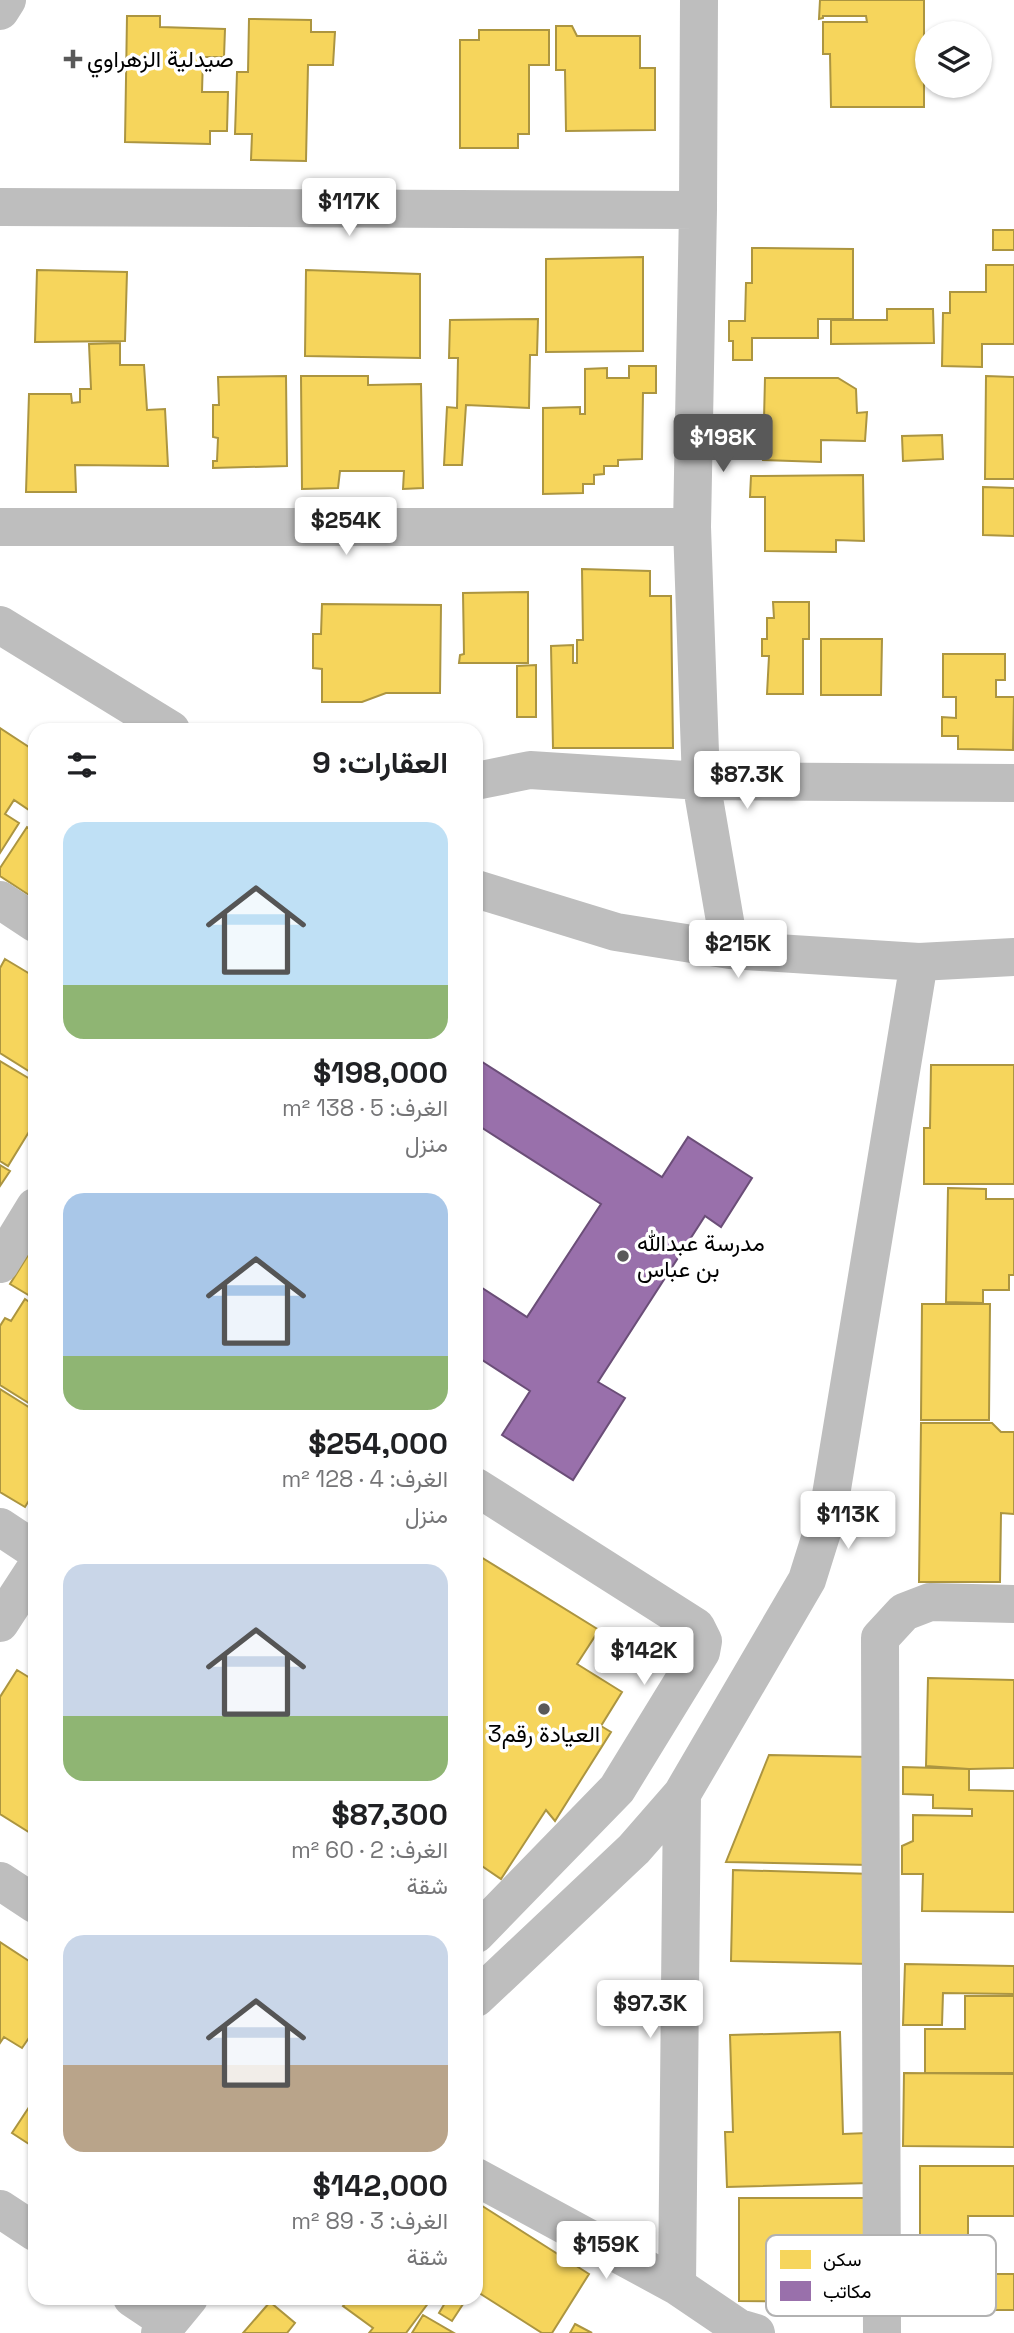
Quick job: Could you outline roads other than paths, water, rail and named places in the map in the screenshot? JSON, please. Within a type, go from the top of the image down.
[{"type":"street","points":[[0,11],[7,0]]},
{"type":"street","points":[[699,0],[692,527],[701,781],[730,950]]},
{"type":"street","points":[[0,207],[698,210]]},
{"type":"street","points":[[0,527],[692,527]]},
{"type":"street","points":[[0,625],[160,723]]},
{"type":"street","points":[[483,780],[530,770],[701,781],[1014,783]]},
{"type":"street","points":[[483,892],[616,932],[730,950],[919,962],[1014,957]]},
{"type":"street","points":[[0,900],[28,918]]},
{"type":"street","points":[[483,1991],[634,1849],[682,1794],[807,1580],[828,1513],[919,962]]},
{"type":"street","points":[[0,1264],[28,1219]]},
{"type":"street","points":[[483,1491],[696,1627],[703,1641],[701,1652],[617,1789],[483,1927]]},
{"type":"street","points":[[0,1527],[28,1545]]},
{"type":"street","points":[[0,1623],[28,1580]]},
{"type":"street","points":[[882,2235],[880,1637],[904,1612],[930,1602],[1014,1604]]},
{"type":"street","points":[[677,2286],[682,1794]]},
{"type":"street","points":[[0,1881],[28,1899]]},
{"type":"street","points":[[483,2181],[677,2286],[745,2331]]},
{"type":"street","points":[[0,2209],[28,2227]]},
{"type":"street","points":[[146,2305],[172,2318]]},
{"type":"place","name":"صيدلية الزهراوي","points":[[73,59]]},
{"type":"place","name":"مدرسة عبدالله بن عباس","points":[[623,1256]]},
{"type":"place","name":"3العيادة رقم","points":[[544,1709]]}]
